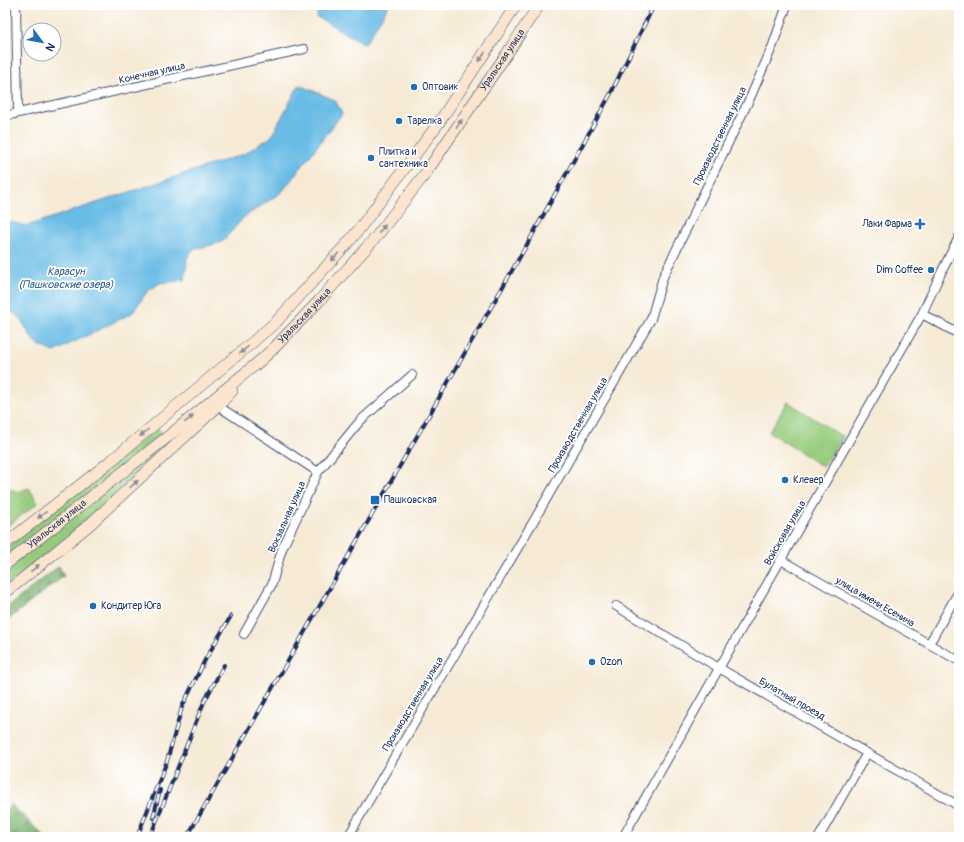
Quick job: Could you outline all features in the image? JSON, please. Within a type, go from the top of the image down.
[{"type":"main road","name":"Уральская улица","points":[[5,544],[112,460],[208,381],[277,321],[356,233],[438,124],[516,5]]},
{"type":"main road","name":"Уральская улица","points":[[5,565],[164,440],[274,348],[376,237],[415,187],[434,162],[539,5]]},
{"type":"main road","points":[[5,593],[88,526],[218,406],[261,360]]},
{"type":"street","points":[[16,5],[18,113]]},
{"type":"street","name":"Производственная улица","points":[[348,837],[378,783],[529,529],[651,319],[663,276],[751,96],[773,46],[787,5]]},
{"type":"street","name":"Конечная улица","points":[[5,116],[304,49]]},
{"type":"street","name":"Войсковая улица","points":[[623,837],[922,314],[959,237]]},
{"type":"street","points":[[922,314],[959,334]]},
{"type":"street","name":"Вокзальная улица","points":[[244,634],[272,584],[282,549],[318,472],[360,421],[412,375]]},
{"type":"street","points":[[218,406],[318,472]]},
{"type":"street","name":"улица имени Есенина","points":[[781,560],[959,661]]},
{"type":"street","points":[[929,644],[959,591]]},
{"type":"street","name":"Булатный проезд","points":[[616,606],[719,668],[959,806]]},
{"type":"street","points":[[819,837],[867,753]]},
{"type":"green space","points":[[788,402],[843,437],[823,467],[769,432]]},
{"type":"green space","points":[[157,428],[162,433],[5,560],[5,549]]},
{"type":"green space","points":[[163,450],[65,538],[5,587],[5,570],[146,457]]},
{"type":"green space","points":[[29,488],[38,503],[9,525],[5,526],[5,495],[11,489],[18,492]]},
{"type":"green space","points":[[59,566],[64,576],[5,622],[5,609]]},
{"type":"green space","points":[[11,804],[45,837],[5,837],[5,812]]},
{"type":"water","points":[[318,5],[389,5],[365,44],[317,17]]},
{"type":"water","name":"Карасун (Пашковские озера)","points":[[299,85],[335,100],[342,114],[282,192],[244,217],[222,242],[192,250],[187,258],[185,280],[160,283],[147,292],[132,313],[54,352],[35,343],[20,318],[5,306],[5,221],[27,226],[244,154],[271,137]]},
{"type":"railway","points":[[187,837],[529,241],[610,95],[654,5]]},
{"type":"railway","points":[[137,837],[167,761],[182,707],[205,660],[231,616]]},
{"type":"railway","points":[[150,837],[204,702],[224,665]]},
{"type":"railway","points":[[153,818],[160,790]]},
{"type":"place","name":"Оптовик","points":[[414,87]]},
{"type":"place","name":"Тарелка","points":[[399,121]]},
{"type":"place","name":"Плитка и сантехника","points":[[371,158]]},
{"type":"place","name":"Лаки Фарма","points":[[920,224]]},
{"type":"place","name":"Dim Coffee","points":[[931,270]]},
{"type":"place","name":"Клевер","points":[[785,480]]},
{"type":"place","name":"Пашковская","points":[[375,500]]},
{"type":"place","name":"Кондитер Юга","points":[[93,606]]},
{"type":"place","name":"Ozon","points":[[592,662]]}]
